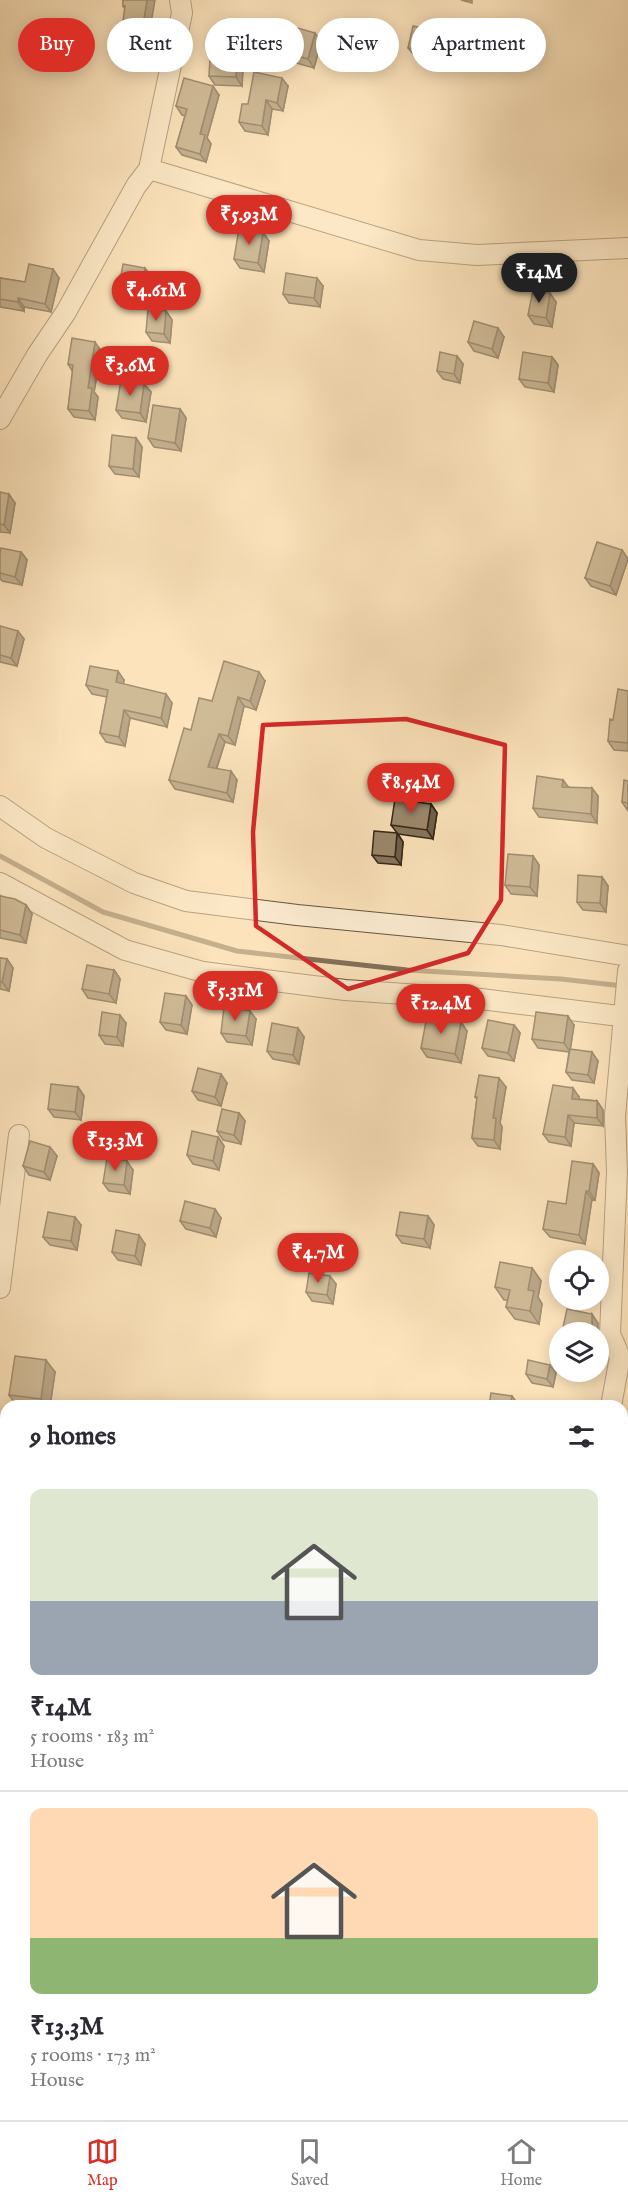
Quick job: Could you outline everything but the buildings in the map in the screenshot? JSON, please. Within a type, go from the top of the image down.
[{"type":"street","points":[[0,419],[37,355],[66,312],[136,186],[149,169],[182,13],[180,0]]},
{"type":"street","points":[[149,169],[420,250],[477,255],[628,248]]},
{"type":"street","points":[[0,806],[46,838],[134,883],[186,901],[297,915],[501,935],[628,956]]},
{"type":"street","points":[[0,883],[125,950],[203,972],[345,990],[625,1011]]},
{"type":"street","points":[[613,1400],[624,1358],[610,1334],[617,1171],[615,1116],[628,975]]},
{"type":"street","points":[[0,1288],[19,1135]]},
{"type":"street","points":[[609,1351],[624,1358]]},
{"type":"highlighted area","points":[[406,719],[505,745],[501,900],[468,953],[348,989],[256,926],[253,832],[263,725]]},
{"type":"waterway","points":[[0,856],[103,912],[237,951],[407,970],[561,979],[623,986]]}]
